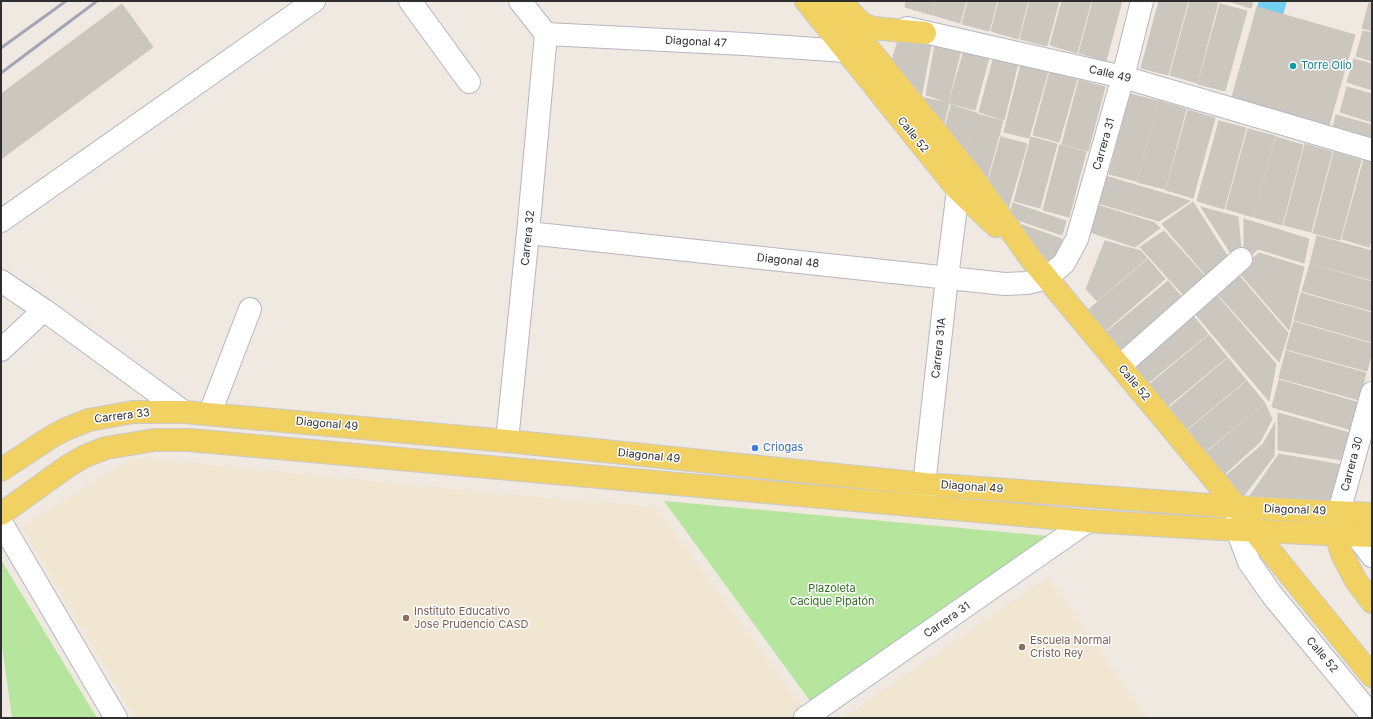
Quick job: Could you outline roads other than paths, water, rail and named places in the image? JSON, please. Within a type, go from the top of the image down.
[{"type":"main road","name":"Calle 52","points":[[806,1],[958,190],[1031,259]]},
{"type":"main road","name":"Calle 52","points":[[830,1],[972,176],[1031,259],[1237,508],[1245,531],[1372,676]]},
{"type":"main road","points":[[841,1],[864,25],[873,28],[925,33]]},
{"type":"main road","name":"Carrera 33","points":[[1,470],[51,437],[89,420],[133,412],[184,412]]},
{"type":"main road","name":"Diagonal 49","points":[[184,412],[210,413],[507,441],[924,484],[1237,508],[1339,512]]},
{"type":"main road","name":"Diagonal 49","points":[[1,514],[68,466],[85,456],[106,448],[130,443],[154,440],[189,440],[1088,521],[1355,536]]},
{"type":"main road","points":[[1339,512],[1372,514]]},
{"type":"main road","points":[[1339,512],[1355,536],[1342,554],[1356,581],[1372,602]]},
{"type":"street","points":[[1,222],[314,1]]},
{"type":"street","points":[[410,1],[469,82]]},
{"type":"street","points":[[520,1],[546,34]]},
{"type":"street","name":"Calle 49","points":[[851,1],[865,15],[875,20],[925,33],[1123,77],[1372,150]]},
{"type":"street","name":"Carrera 31","points":[[1047,278],[1064,264],[1077,239],[1123,77],[1142,1]]},
{"type":"street","name":"Diagonal 47","points":[[546,34],[744,44],[845,51]]},
{"type":"street","name":"Carrera 32","points":[[507,441],[546,34]]},
{"type":"street","name":"Carrera 31A","points":[[922,506],[946,278],[958,190]]},
{"type":"street","name":"Diagonal 48","points":[[528,233],[1005,284],[1027,283],[1047,278]]},
{"type":"street","points":[[1120,366],[1242,259]]},
{"type":"street","points":[[1,281],[44,310],[184,412]]},
{"type":"street","points":[[210,413],[250,309]]},
{"type":"street","points":[[1,350],[44,310]]},
{"type":"street","name":"Carrera 30","points":[[1339,512],[1372,393]]},
{"type":"street","name":"Carrera 31","points":[[805,718],[1088,521]]},
{"type":"street","points":[[1,522],[116,718]]},
{"type":"street","name":"Calle 52","points":[[1245,531],[1249,562],[1272,595],[1372,716]]},
{"type":"street","points":[[1355,536],[1372,556]]},
{"type":"water","points":[[1259,1],[1287,1],[1283,15],[1257,7]]},
{"type":"railway","points":[[1,48],[66,1]]},
{"type":"railway","points":[[1,73],[97,1]]},
{"type":"place","name":"Torre Olio","points":[[1293,66]]},
{"type":"place","name":"Criogas","points":[[755,448]]},
{"type":"place","name":"Instituto Educativo Jose Prudencio CASD","points":[[406,618]]},
{"type":"place","name":"Escuela Normal Cristo Rey","points":[[1022,647]]},
{"type":"park label","name":"Plazoleta Cacique Pipatón","points":[[832,595]]}]
